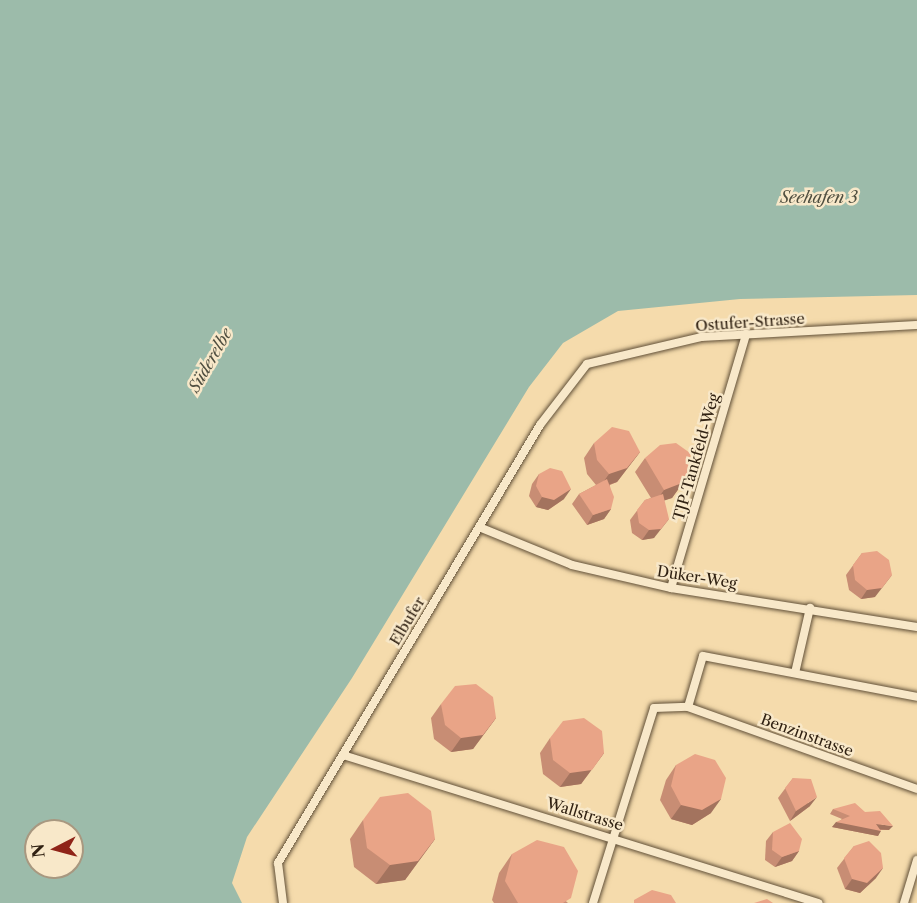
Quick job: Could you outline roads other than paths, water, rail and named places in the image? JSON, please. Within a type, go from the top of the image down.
[{"type":"lane","name":"Ostufer-Strasse","points":[[587,364],[701,337],[917,325]]},
{"type":"lane","name":"TJP-Tankfeld-Weg","points":[[671,588],[746,334]]},
{"type":"lane","name":"Elbufer","points":[[284,903],[279,863],[540,425],[587,364]]},
{"type":"lane","name":"Düker-Weg","points":[[479,527],[572,565],[671,588],[810,608],[917,627]]},
{"type":"lane","points":[[795,674],[810,608]]},
{"type":"lane","points":[[593,903],[654,708],[688,707],[704,656],[917,697]]},
{"type":"lane","name":"Benzinstrasse","points":[[688,707],[917,789]]},
{"type":"lane","name":"Wallstrasse","points":[[343,755],[614,837],[818,903]]},
{"type":"lane","points":[[904,903],[917,860]]},
{"type":"water","points":[[0,0],[917,0],[917,295],[740,299],[618,311],[563,343],[529,387],[352,678],[247,837],[232,883],[242,903],[0,903]]},
{"type":"water label","name":"Seehafen 3","points":[[819,197]]},
{"type":"water label","name":"Süderelbe","points":[[210,360]]}]
